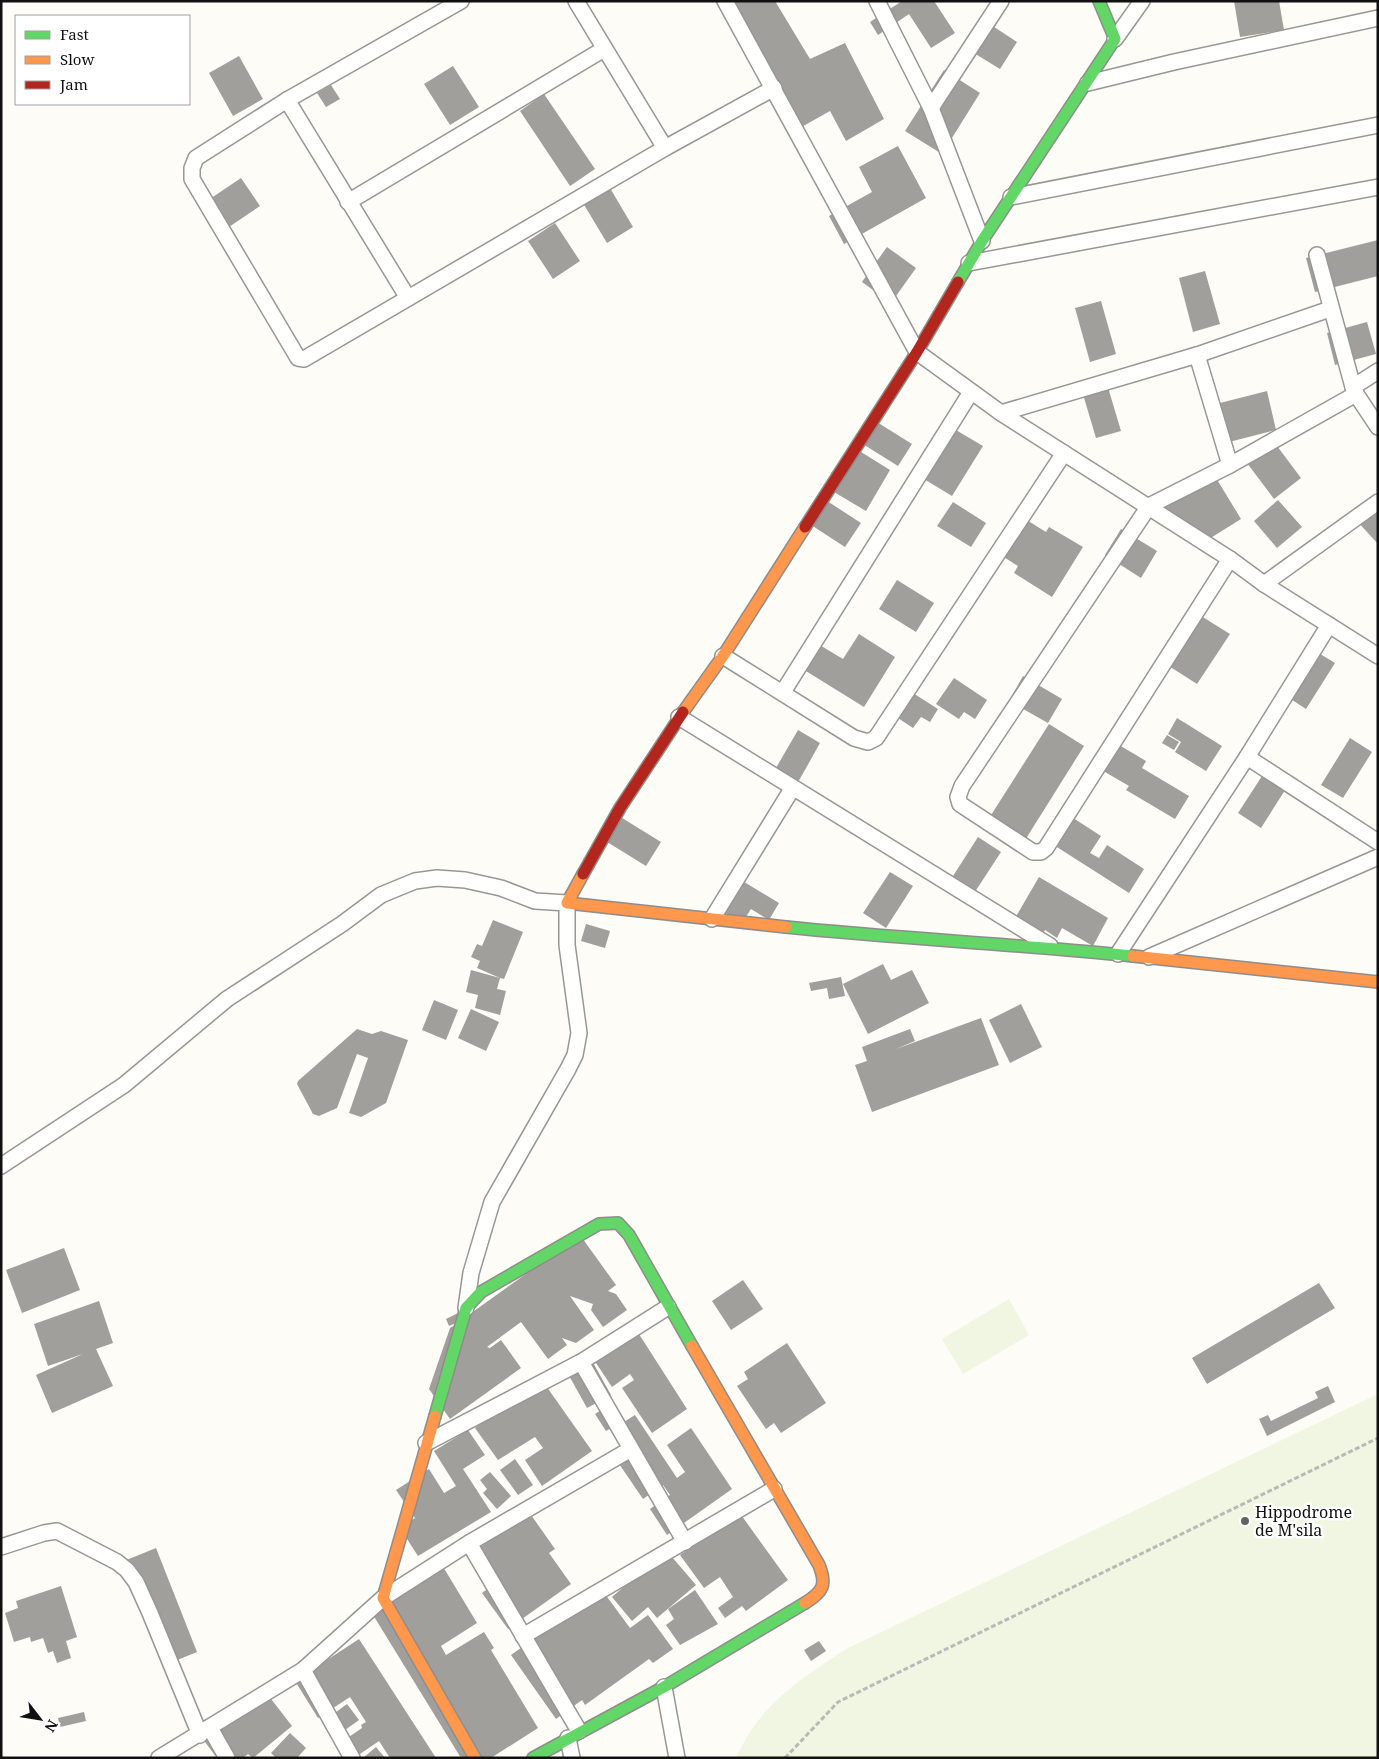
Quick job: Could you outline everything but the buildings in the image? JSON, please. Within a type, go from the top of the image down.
[{"type":"street","points":[[461,1],[287,100],[196,158],[192,168],[192,179],[296,356],[304,360],[665,148],[774,88]]},
{"type":"street","points":[[576,1],[665,148]]},
{"type":"street","points":[[725,1],[917,352],[1001,413],[1149,506],[1230,559],[1264,584],[1378,656]]},
{"type":"street","points":[[877,1],[931,108],[982,241]]},
{"type":"street","points":[[931,108],[1001,1]]},
{"type":"street","points":[[1099,1],[1116,39]]},
{"type":"street","points":[[474,1758],[383,1598],[466,1308],[471,1273],[492,1202],[568,1069],[578,1043],[579,1033],[567,945],[567,903],[620,808],[679,717],[723,656],[917,352],[982,241],[1142,1]]},
{"type":"street","points":[[1088,83],[1174,62],[1378,18]]},
{"type":"street","points":[[348,202],[604,49]]},
{"type":"street","points":[[287,100],[408,298]]},
{"type":"street","points":[[1011,197],[1378,125]]},
{"type":"street","points":[[969,264],[1378,187]]},
{"type":"street","points":[[1317,255],[1330,309],[1354,390],[1378,427]]},
{"type":"street","points":[[1001,413],[1197,355],[1330,309]]},
{"type":"street","points":[[1197,355],[1230,465]]},
{"type":"street","points":[[1230,559],[1046,848],[1041,852],[1033,852],[960,804],[958,793],[1149,506],[1230,465],[1354,390],[1378,371]]},
{"type":"street","points":[[783,692],[971,392]]},
{"type":"street","points":[[723,656],[854,738],[868,742],[876,738],[1064,453]]},
{"type":"street","points":[[1264,584],[1378,502]]},
{"type":"street","points":[[1118,954],[1247,758],[1329,625]]},
{"type":"street","points":[[679,717],[792,789],[1052,948]]},
{"type":"street","points":[[1247,758],[1378,842]]},
{"type":"street","points":[[712,919],[792,789]]},
{"type":"street","points":[[1149,958],[1378,857]]},
{"type":"street","points":[[1,1166],[124,1085],[227,999],[342,924],[380,895],[415,882],[437,878],[465,880],[501,888],[540,902],[567,903],[870,936],[1118,954],[1378,982]]},
{"type":"street","points":[[466,1308],[481,1292],[599,1224],[608,1222],[618,1223],[624,1227],[668,1307],[722,1395],[774,1489],[802,1532],[824,1577],[819,1593],[664,1687],[533,1758]]},
{"type":"street","points":[[426,1443],[580,1362],[668,1307]]},
{"type":"street","points":[[580,1362],[685,1542]]},
{"type":"street","points":[[160,1758],[303,1670],[383,1598],[469,1543],[631,1449]]},
{"type":"street","points":[[523,1636],[774,1489]]},
{"type":"street","points":[[1,1547],[44,1532],[57,1531],[118,1562],[127,1570],[136,1582],[205,1731],[227,1758]]},
{"type":"street","points":[[469,1543],[523,1636],[574,1735],[572,1758]]},
{"type":"street","points":[[303,1670],[352,1758]]},
{"type":"street","points":[[664,1687],[677,1758]]},
{"type":"path","points":[[786,1758],[838,1702],[1378,1438]]},
{"type":"green space","points":[[1009,1299],[1029,1335],[963,1374],[942,1339]]},
{"type":"green space","name":"Hippodrome de M'sila","points":[[1378,1394],[1378,1758],[736,1758],[757,1723],[782,1695],[846,1649]]},
{"type":"traffic: fast","points":[[958,282],[982,241],[1115,39],[1099,1]]},
{"type":"traffic: fast","points":[[786,927],[1133,956]]},
{"type":"traffic: fast","points":[[435,1416],[466,1308],[481,1292],[599,1224],[618,1223],[629,1235],[692,1346]]},
{"type":"traffic: fast","points":[[533,1758],[664,1687],[805,1603]]},
{"type":"traffic: slow","points":[[683,712],[723,656],[805,527]]},
{"type":"traffic: slow","points":[[583,874],[567,903],[786,927]]},
{"type":"traffic: slow","points":[[1133,956],[1378,982]]},
{"type":"traffic: slow","points":[[692,1346],[819,1565],[823,1578],[822,1587],[816,1595],[805,1603]]},
{"type":"traffic: slow","points":[[435,1416],[383,1598],[475,1758]]},
{"type":"traffic: jam","points":[[805,527],[917,352],[958,282]]},
{"type":"traffic: jam","points":[[583,874],[620,808],[683,712]]},
{"type":"place","name":"Hippodrome de M'sila","points":[[1245,1521]]}]
